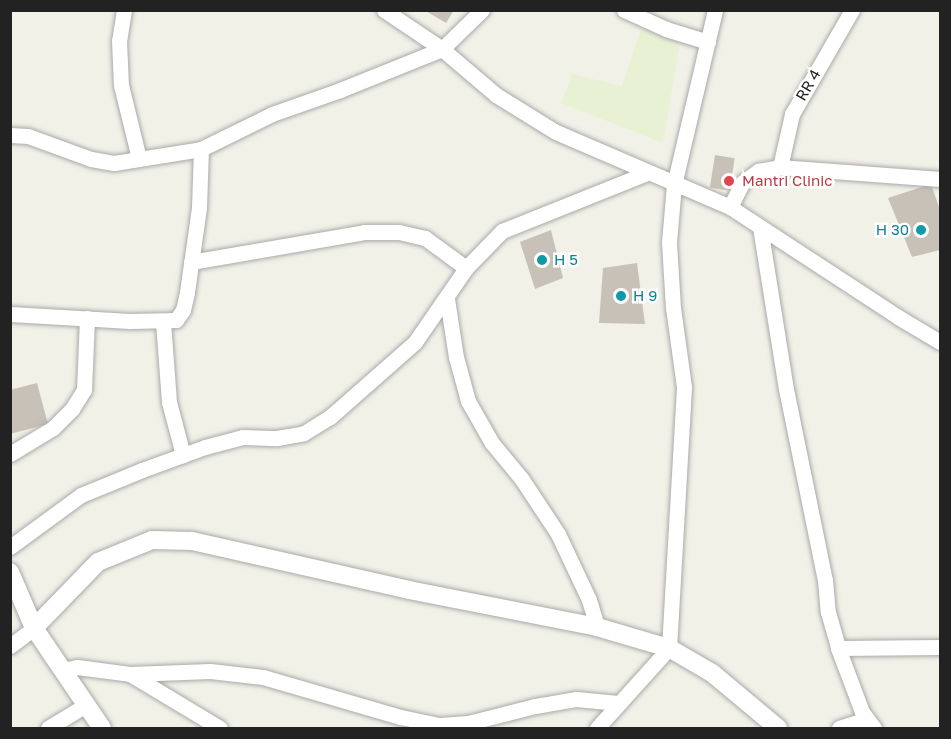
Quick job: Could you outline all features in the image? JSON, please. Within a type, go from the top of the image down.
[{"type":"street","points":[[124,10],[119,40],[121,85],[139,159]]},
{"type":"street","points":[[384,10],[441,49],[496,95],[546,126],[647,173],[730,207],[888,311],[940,342]]},
{"type":"street","points":[[10,135],[28,136],[91,159],[114,163],[201,149],[272,114],[340,90],[441,49],[482,10]]},
{"type":"street","points":[[624,10],[666,29],[708,42]]},
{"type":"street","points":[[597,729],[669,648],[684,387],[673,308],[669,242],[674,184],[715,10]]},
{"type":"street","name":"RR 4","points":[[780,167],[792,114],[852,10]]},
{"type":"street","points":[[10,314],[163,322],[176,320],[183,310],[199,208],[201,149]]},
{"type":"street","points":[[730,207],[742,182],[758,171],[780,167],[940,179]]},
{"type":"street","points":[[10,548],[81,495],[183,455],[243,437],[277,438],[304,433],[330,417],[414,342],[447,299],[466,268],[502,231],[647,173]]},
{"type":"street","points":[[760,227],[786,389],[825,580],[828,612],[838,648],[862,712],[871,724],[839,729]]},
{"type":"street","points":[[191,262],[364,232],[399,232],[425,238],[466,268]]},
{"type":"street","points":[[447,299],[456,357],[468,401],[492,443],[521,478],[558,534],[589,600],[597,627]]},
{"type":"street","points":[[10,454],[53,428],[72,410],[84,390],[87,318]]},
{"type":"street","points":[[163,322],[169,402],[183,455]]},
{"type":"street","points":[[10,646],[34,628],[98,562],[152,540],[192,541],[409,590],[597,627],[669,648],[712,673],[778,729]]},
{"type":"street","points":[[10,572],[16,595],[34,628],[102,729]]},
{"type":"street","points":[[838,648],[940,647]]},
{"type":"street","points":[[62,670],[77,667],[130,674],[210,671],[263,677],[401,717],[440,725],[468,723],[536,705],[576,699],[618,703]]},
{"type":"street","points":[[130,674],[220,729]]},
{"type":"street","points":[[48,729],[86,705]]},
{"type":"green space","points":[[641,29],[680,42],[663,143],[561,103],[572,74],[622,86]]},
{"type":"building","points":[[424,10],[454,10],[446,23]]},
{"type":"building","points":[[715,155],[735,158],[730,191],[710,188]]},
{"type":"building","name":"H 30","points":[[931,184],[940,210],[940,250],[912,257],[888,198]]},
{"type":"building","name":"H 5","points":[[551,230],[563,278],[535,289],[520,242]]},
{"type":"building","name":"H 9","points":[[637,263],[645,324],[599,323],[603,268]]},
{"type":"building","points":[[37,383],[48,424],[10,434],[10,390]]},
{"type":"place","name":"Mantri Clinic","points":[[729,181]]},
{"type":"place","name":"H 30","points":[[921,230]]},
{"type":"place","name":"H 5","points":[[542,260]]},
{"type":"place","name":"H 9","points":[[621,296]]}]
